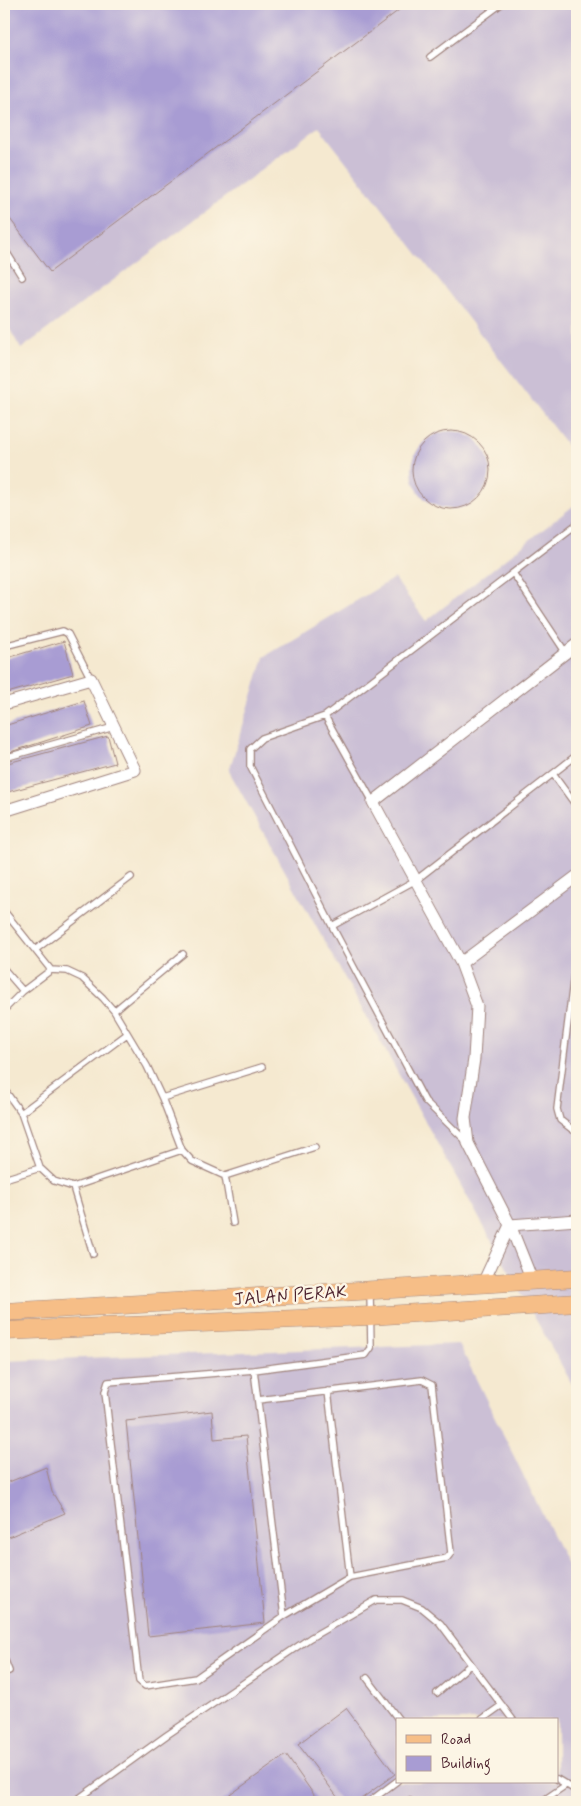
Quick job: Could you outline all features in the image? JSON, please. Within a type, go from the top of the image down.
[{"type":"main road","name":"JALAN PERAK","points":[[4,1312],[577,1278]]},
{"type":"main road","points":[[475,1283],[497,1298],[500,1308]]},
{"type":"main road","name":"JALAN PERAK","points":[[4,1331],[370,1316],[577,1303]]},
{"type":"street","points":[[532,1280],[510,1225],[468,1143],[466,1118],[474,1059],[477,1006],[461,963],[373,802],[577,644]]},
{"type":"street","points":[[4,704],[91,679],[135,770],[4,811]]},
{"type":"street","points":[[461,963],[577,876]]},
{"type":"street","points":[[510,1225],[577,1220]]},
{"type":"street","points":[[475,1283],[510,1225]]},
{"type":"lane","points":[[430,57],[501,4]]},
{"type":"lane","points":[[4,248],[22,276]]},
{"type":"lane","points":[[468,1143],[425,1101],[250,766],[250,749],[262,738],[325,716],[577,524]]},
{"type":"lane","points":[[512,573],[566,653]]},
{"type":"lane","points":[[4,646],[63,631],[68,634],[91,679]]},
{"type":"lane","points":[[325,716],[373,802]]},
{"type":"lane","points":[[4,758],[114,727]]},
{"type":"lane","points":[[332,926],[416,880],[577,755]]},
{"type":"lane","points":[[553,774],[577,806]]},
{"type":"lane","points":[[35,950],[131,878]]},
{"type":"lane","points":[[4,911],[51,970]]},
{"type":"lane","points":[[577,950],[557,1109],[560,1120],[572,1130],[577,1130]]},
{"type":"lane","points":[[114,1011],[184,954]]},
{"type":"lane","points":[[4,969],[23,991]]},
{"type":"lane","points":[[4,1010],[23,991],[51,970],[68,971],[82,978],[114,1011],[148,1066],[182,1150],[192,1161],[225,1176],[315,1147]]},
{"type":"lane","points":[[21,1114],[127,1034]]},
{"type":"lane","points":[[162,1098],[262,1067]]},
{"type":"lane","points":[[4,1089],[21,1114],[40,1168],[54,1181],[73,1187],[182,1150]]},
{"type":"lane","points":[[4,1179],[40,1168]]},
{"type":"lane","points":[[225,1176],[233,1223]]},
{"type":"lane","points":[[73,1187],[93,1254]]},
{"type":"lane","points":[[258,1400],[422,1380],[432,1386],[451,1553],[447,1558],[350,1577],[284,1616],[196,1678],[145,1686],[139,1681],[105,1392],[108,1382],[254,1370],[366,1355],[370,1348],[370,1290]]},
{"type":"lane","points":[[254,1370],[284,1616]]},
{"type":"lane","points":[[328,1391],[350,1577]]},
{"type":"lane","points":[[74,1802],[167,1734],[310,1638],[376,1600],[402,1600],[422,1608],[440,1623],[512,1718]]},
{"type":"lane","points":[[4,1658],[9,1671]]},
{"type":"lane","points":[[437,1693],[472,1664]]},
{"type":"lane","points":[[367,1678],[397,1718]]},
{"type":"lane","points":[[485,1718],[502,1705]]},
{"type":"lane","points":[[558,1780],[577,1791]]},
{"type":"lane","points":[[368,1802],[396,1782]]},
{"type":"lane","points":[[541,1802],[566,1784]]},
{"type":"shaded area","points":[[4,4],[577,4],[577,458],[319,127],[21,349],[4,319]]},
{"type":"shaded area","points":[[577,503],[577,1393],[229,771],[264,657],[394,578],[426,621]]},
{"type":"shaded area","points":[[459,1344],[577,1585],[577,1802],[4,1802],[4,1361]]},
{"type":"building","points":[[4,4],[407,4],[50,272],[4,211]]},
{"type":"building","points":[[451,431],[466,434],[479,442],[487,455],[490,470],[487,485],[479,498],[466,506],[451,509],[436,506],[423,498],[415,485],[412,470],[415,455],[423,442],[436,434]]},
{"type":"building","points":[[64,641],[73,674],[4,694],[4,659]]},
{"type":"building","points":[[84,701],[92,726],[4,754],[4,726]]},
{"type":"building","points":[[108,736],[115,763],[4,793],[4,764]]},
{"type":"building","points":[[212,1411],[214,1439],[246,1436],[265,1623],[148,1636],[126,1421]]},
{"type":"building","points":[[46,1467],[52,1492],[65,1513],[4,1539],[4,1484]]},
{"type":"building","points":[[346,1708],[395,1774],[357,1802],[341,1802],[298,1744]]},
{"type":"building","points":[[286,1755],[319,1802],[220,1802]]},
{"type":"building","points":[[410,1796],[415,1802],[402,1802]]}]
